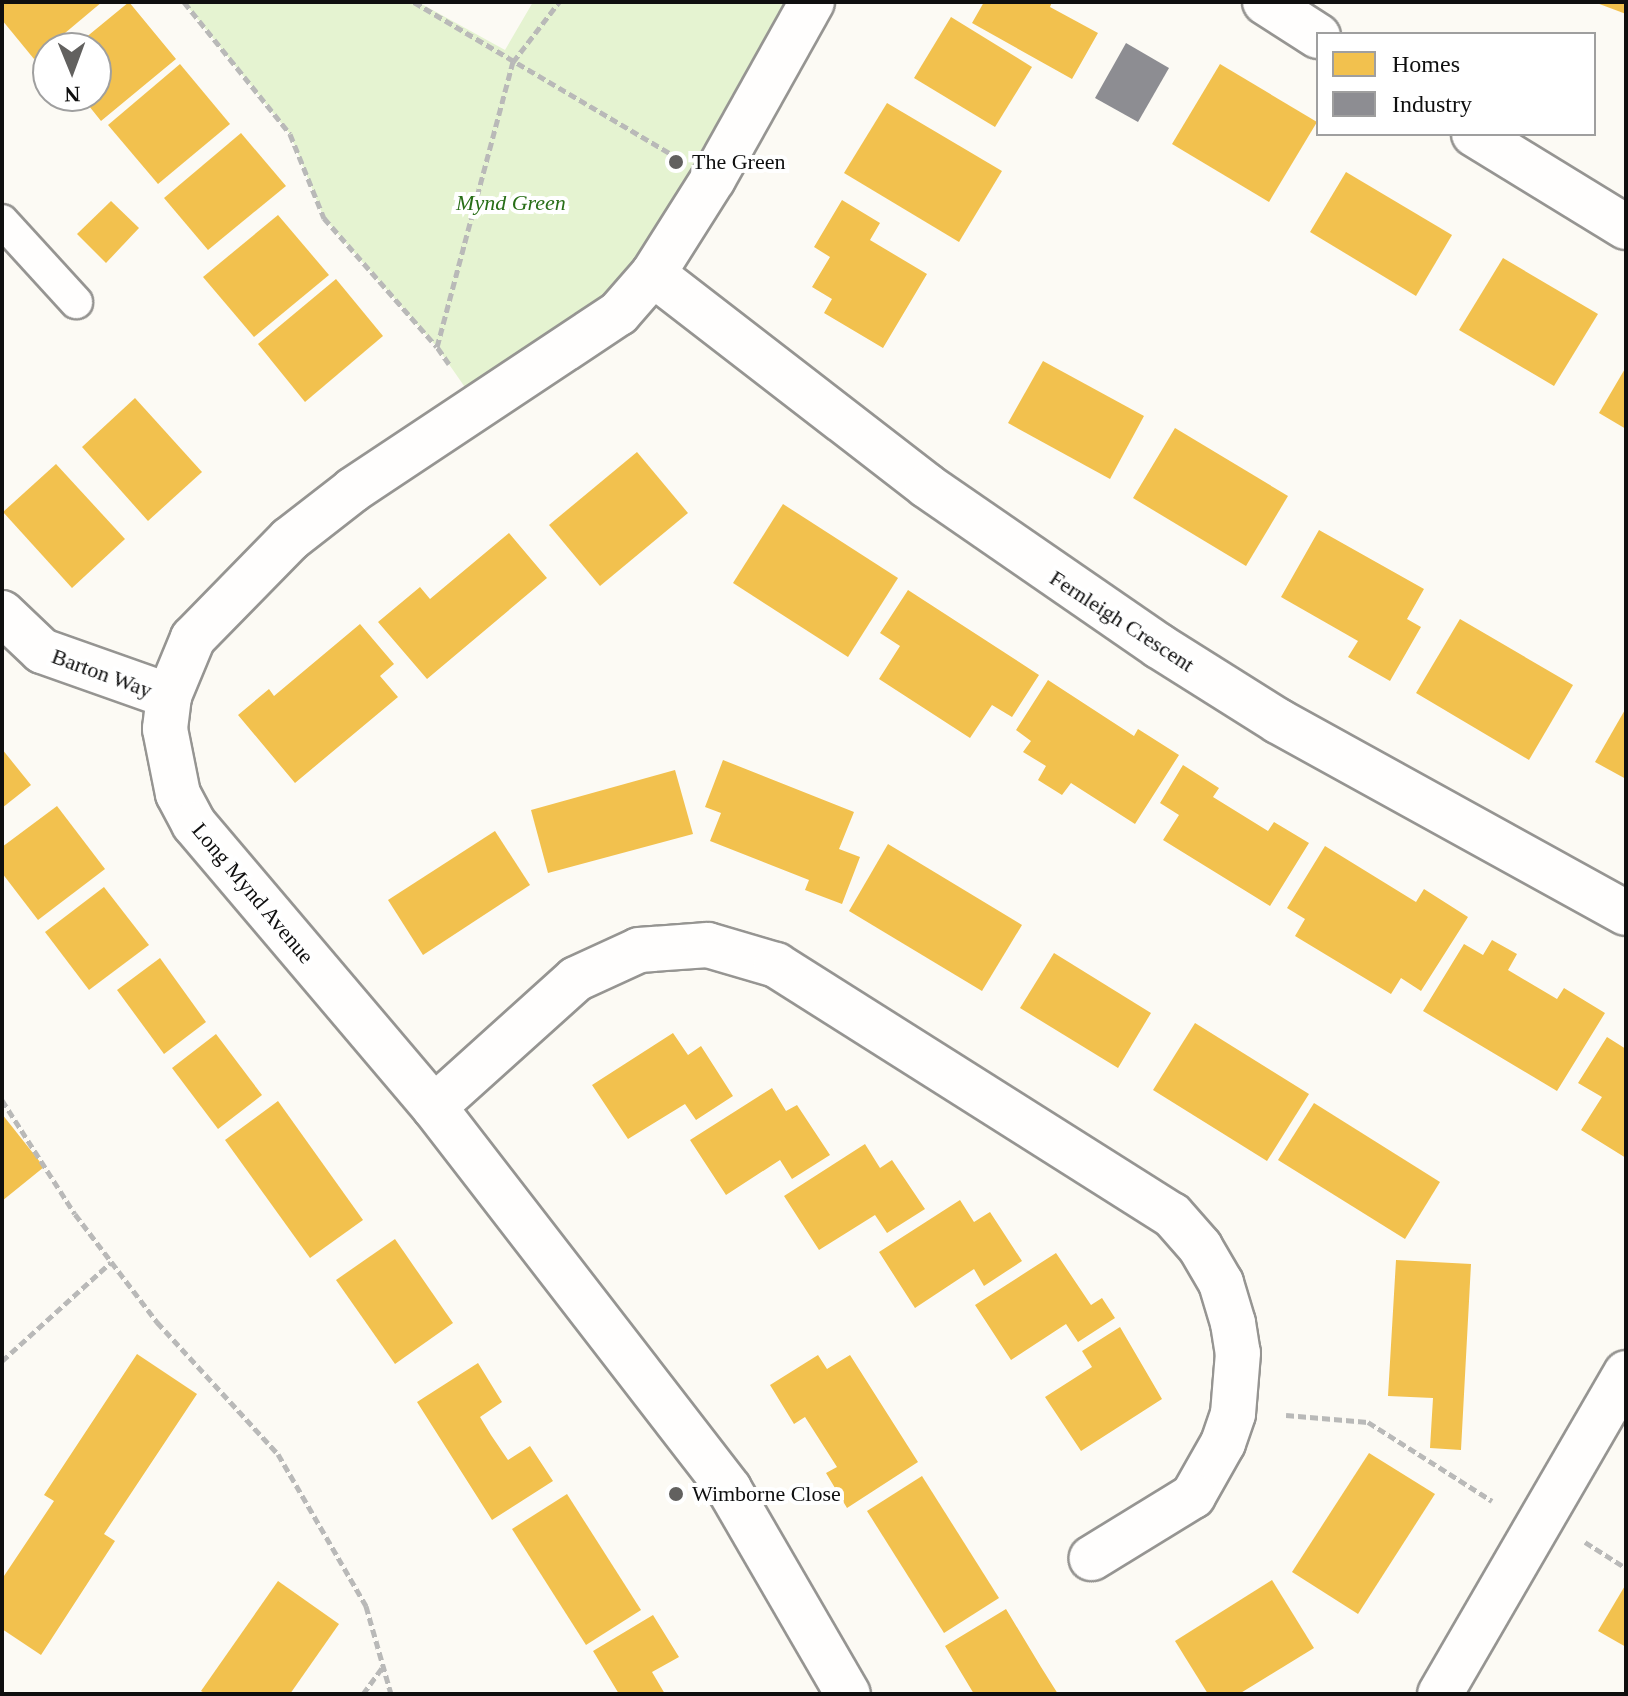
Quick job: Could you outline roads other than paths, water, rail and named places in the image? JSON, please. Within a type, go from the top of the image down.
[{"type":"street","name":"Long Mynd Avenue","points":[[812,2],[713,179],[653,274],[619,313],[478,406],[290,539],[193,638],[169,696],[169,762],[194,824],[434,1107],[729,1489],[848,1694]]},
{"type":"street","points":[[1265,2],[1316,35]]},
{"type":"street","points":[[1477,136],[1626,227]]},
{"type":"street","name":"Fernleigh Crescent","points":[[653,274],[927,486],[1159,646],[1278,721],[1626,913]]},
{"type":"street","name":"Barton Way","points":[[2,613],[42,651],[169,696]]},
{"type":"street","points":[[434,1107],[550,1001],[606,962],[673,944],[743,952],[776,965],[1172,1215],[1207,1259],[1233,1323],[1238,1353],[1233,1414],[1223,1443],[1193,1496],[1092,1558]]},
{"type":"street","points":[[1440,1694],[1626,1373]]},
{"type":"lane","points":[[2,221],[76,302]]},
{"type":"place","name":"The Green","points":[[676,162]]},
{"type":"place","name":"Wimborne Close","points":[[676,1494]]},
{"type":"park label","name":"Mynd Green","points":[[511,203]]}]
